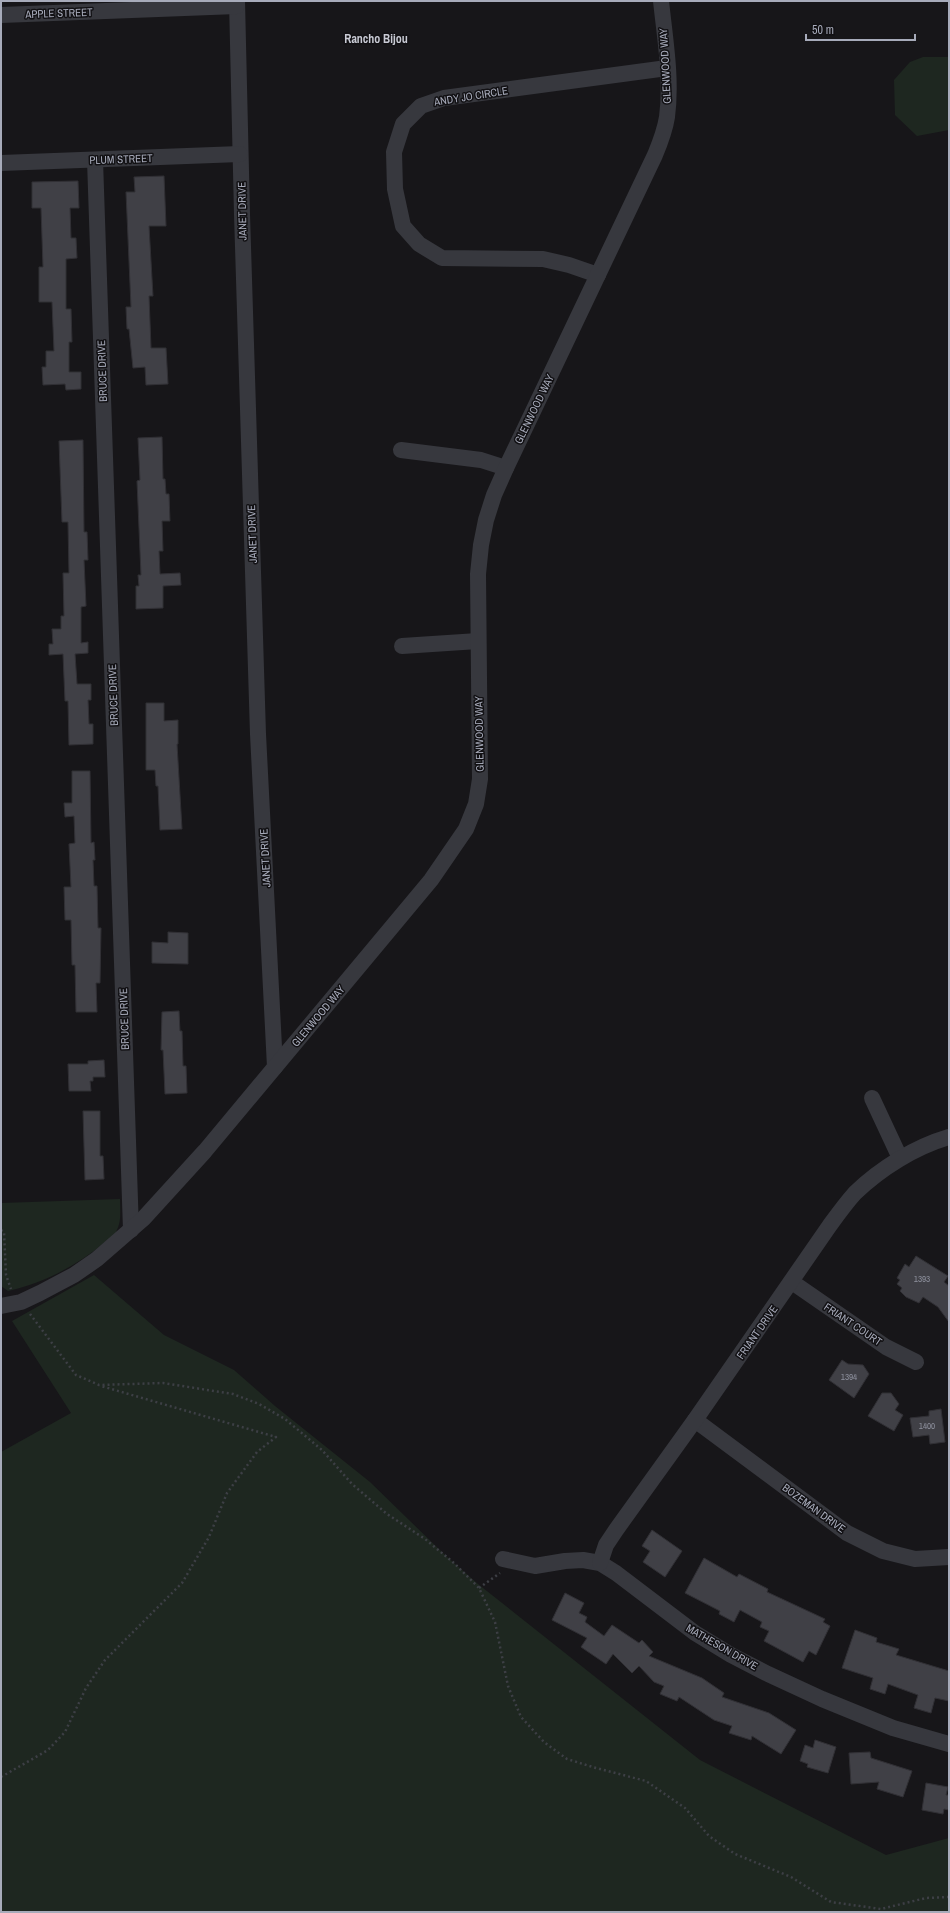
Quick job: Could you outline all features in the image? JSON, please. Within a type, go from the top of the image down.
[{"type":"street","name":"GLENWOOD WAY","points":[[1,1306],[21,1302],[74,1275],[97,1259],[131,1230],[205,1151],[431,880],[466,829],[476,804],[480,779],[477,605],[481,545],[494,495],[662,136],[667,118],[668,102],[667,68],[661,1]]},
{"type":"street","name":"APPLE STREET","points":[[1,15],[237,4]]},
{"type":"street","name":"JANET DRIVE","points":[[237,4],[240,154],[258,726],[275,1067]]},
{"type":"street","name":"ANDY JO CIRCLE","points":[[598,275],[569,265],[543,259],[442,258],[419,244],[403,226],[395,189],[394,152],[403,124],[420,106],[444,98],[667,68]]},
{"type":"street","name":"PLUM STREET","points":[[1,163],[240,154]]},
{"type":"street","name":"BRUCE DRIVE","points":[[95,160],[131,1230]]},
{"type":"street","points":[[401,450],[481,460],[506,468]]},
{"type":"street","points":[[402,646],[478,642]]},
{"type":"street","points":[[872,1098],[900,1158]]},
{"type":"street","name":"FRIANT DRIVE","points":[[600,1564],[606,1545],[616,1530],[792,1282],[830,1225],[855,1194],[879,1173],[900,1158],[935,1141],[949,1137]]},
{"type":"street","name":"FRIANT COURT","points":[[792,1282],[886,1347],[916,1362]]},
{"type":"street","name":"BOZEMAN DRIVE","points":[[695,1420],[847,1533],[883,1551],[915,1559],[949,1557]]},
{"type":"street","name":"MATHESON DRIVE","points":[[507,1560],[535,1566],[565,1560],[583,1560],[600,1564],[616,1574],[695,1633],[731,1655],[822,1699],[893,1728],[949,1744]]},
{"type":"path","points":[[1,1230],[4,1232],[6,1275],[10,1288],[76,1374],[99,1385],[276,1437],[257,1452],[227,1494],[209,1537],[182,1583],[105,1660],[86,1688],[65,1732],[48,1750],[1,1777]]},
{"type":"path","points":[[99,1385],[164,1383],[233,1394],[259,1404],[290,1424],[322,1450],[352,1484],[387,1514],[443,1554],[479,1588],[495,1622],[508,1686],[521,1717],[544,1742],[567,1759],[646,1781],[685,1808],[708,1836],[735,1854],[791,1877],[831,1902],[881,1909],[926,1898],[949,1897]]},
{"type":"path","points":[[479,1588],[495,1578],[507,1560]]},
{"type":"shaded area","points":[[923,57],[949,57],[949,130],[917,136],[895,115],[894,80],[910,62]]},
{"type":"shaded area","points":[[120,1199],[120,1220],[116,1232],[94,1251],[71,1266],[47,1278],[21,1288],[8,1291],[1,1286],[1,1203]]},
{"type":"shaded area","points":[[94,1275],[164,1335],[234,1370],[275,1406],[370,1482],[446,1556],[478,1584],[700,1760],[886,1855],[949,1838],[949,1912],[1,1912],[1,1452],[71,1413],[12,1321]]},
{"type":"building","points":[[164,176],[166,226],[149,226],[153,296],[149,296],[151,348],[166,348],[168,384],[146,385],[145,367],[133,368],[129,329],[127,329],[126,307],[131,307],[126,192],[135,192],[134,177]]},
{"type":"building","points":[[78,181],[79,208],[70,208],[71,238],[76,238],[77,258],[66,259],[66,309],[71,309],[72,342],[69,342],[69,372],[81,372],[81,389],[66,390],[65,384],[43,385],[42,367],[46,367],[46,351],[54,351],[52,302],[39,302],[39,267],[43,267],[41,208],[32,208],[32,182]]},
{"type":"building","points":[[162,437],[163,479],[165,479],[166,494],[169,494],[170,521],[162,521],[163,551],[159,551],[160,574],[180,573],[181,585],[163,586],[163,608],[136,609],[136,586],[139,586],[138,575],[141,575],[137,481],[140,480],[138,438]]},
{"type":"building","points":[[83,440],[84,532],[87,532],[88,560],[84,560],[86,606],[81,607],[81,643],[88,642],[88,653],[75,654],[77,684],[91,684],[91,700],[88,700],[89,724],[93,724],[93,744],[69,745],[68,701],[65,701],[63,654],[49,655],[49,644],[53,644],[52,629],[61,629],[61,616],[64,616],[63,573],[69,573],[68,522],[62,522],[59,441]]},
{"type":"building","points":[[146,703],[164,703],[164,721],[178,720],[177,744],[182,829],[160,830],[158,786],[156,786],[155,770],[146,770]]},
{"type":"building","points":[[72,771],[90,771],[91,843],[94,842],[95,860],[93,860],[94,886],[97,886],[98,928],[101,928],[100,983],[96,983],[97,1012],[76,1012],[75,965],[72,965],[71,920],[65,920],[64,887],[71,887],[69,844],[75,843],[74,816],[65,817],[64,803],[72,803]]},
{"type":"building","points":[[168,932],[188,933],[188,964],[152,963],[152,942],[168,943]]},
{"type":"building","points":[[179,1011],[180,1031],[182,1031],[183,1066],[186,1066],[187,1093],[165,1094],[163,1050],[161,1050],[162,1012]]},
{"type":"building","points":[[104,1060],[105,1077],[93,1077],[93,1081],[90,1081],[91,1091],[69,1091],[68,1064],[88,1064],[88,1061]]},
{"type":"building","points":[[83,1111],[100,1111],[100,1156],[103,1156],[104,1179],[85,1180]]},
{"type":"building","points":[[916,1256],[948,1276],[944,1282],[949,1286],[949,1322],[938,1307],[923,1297],[919,1303],[906,1297],[900,1291],[902,1288],[897,1284],[900,1280],[897,1278],[905,1264],[909,1267]]},
{"type":"building","points":[[842,1360],[848,1364],[863,1365],[869,1374],[854,1398],[829,1380]]},
{"type":"building","points":[[882,1393],[891,1393],[899,1404],[895,1410],[903,1415],[894,1431],[868,1416]]},
{"type":"building","points":[[941,1409],[945,1442],[930,1444],[929,1435],[913,1437],[910,1418],[929,1416],[929,1411]]},
{"type":"building","points":[[652,1530],[682,1551],[665,1577],[643,1562],[650,1551],[642,1546]]},
{"type":"building","points":[[704,1558],[737,1577],[739,1574],[768,1589],[767,1592],[825,1619],[823,1622],[830,1626],[816,1655],[809,1651],[803,1662],[764,1641],[769,1631],[760,1627],[762,1622],[740,1610],[734,1622],[719,1614],[720,1611],[685,1593]]},
{"type":"building","points":[[565,1593],[584,1603],[579,1613],[587,1617],[585,1622],[604,1636],[612,1625],[639,1643],[642,1640],[653,1652],[649,1656],[702,1678],[724,1693],[722,1697],[769,1713],[796,1730],[781,1754],[752,1736],[751,1740],[729,1733],[732,1726],[714,1720],[679,1697],[677,1701],[660,1694],[664,1686],[654,1682],[639,1666],[632,1673],[613,1654],[606,1664],[581,1647],[587,1638],[552,1620]]},
{"type":"building","points":[[855,1630],[877,1638],[876,1642],[899,1649],[896,1655],[949,1671],[949,1701],[935,1698],[931,1713],[914,1708],[918,1695],[888,1684],[885,1694],[870,1689],[873,1678],[842,1668]]},
{"type":"building","points":[[815,1740],[836,1747],[828,1773],[807,1767],[808,1764],[800,1761],[805,1745],[813,1748]]},
{"type":"building","points":[[870,1752],[871,1758],[912,1771],[903,1797],[877,1789],[879,1782],[851,1784],[849,1753]]},
{"type":"building","points":[[926,1783],[948,1787],[946,1795],[949,1795],[949,1810],[944,1809],[943,1814],[922,1810]]},
{"type":"district","name":"Rancho Bijou","points":[[376,39]]}]
